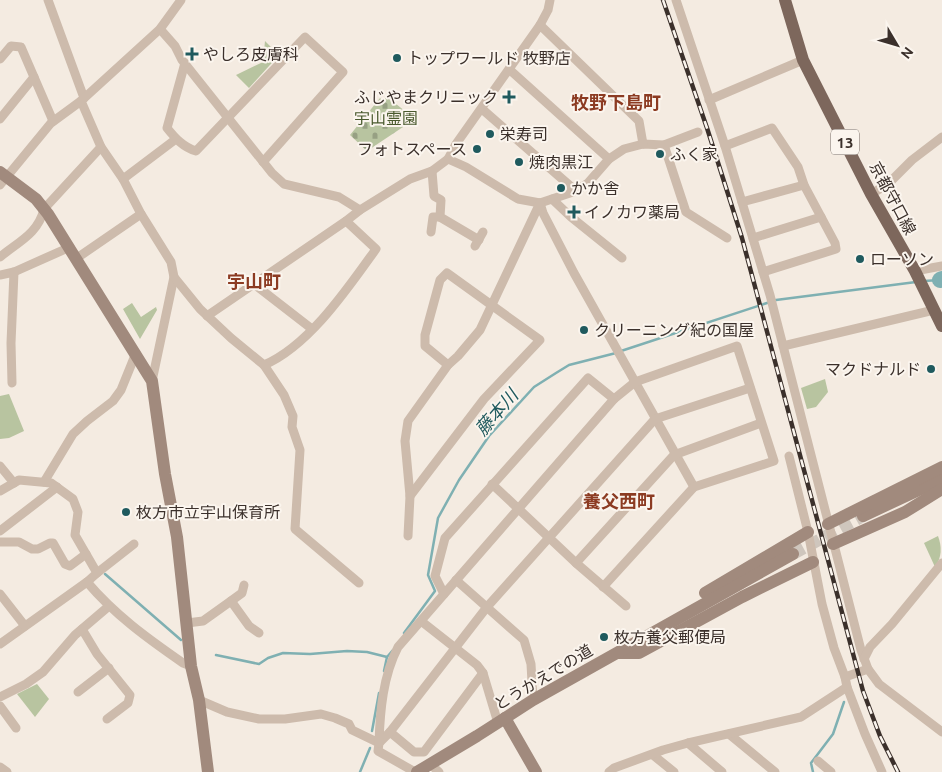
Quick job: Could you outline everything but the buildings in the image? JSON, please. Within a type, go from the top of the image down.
[{"type":"main road","name":"京都守口線","points":[[785,0],[803,60],[871,194],[919,279],[942,326]]},
{"type":"street","points":[[48,0],[101,147],[124,180],[141,214],[171,262],[174,277],[152,381],[176,537],[191,666],[199,700],[208,772]]},
{"type":"street","points":[[152,381],[77,258],[44,209],[36,199],[2,178],[53,121],[83,100],[160,29],[181,0]]},
{"type":"street","points":[[207,316],[360,210],[410,179],[432,171],[448,159],[456,144],[540,25],[548,10],[550,0]]},
{"type":"street","points":[[676,0],[725,146],[770,295],[864,659],[868,669],[879,684],[942,732]]},
{"type":"street","points":[[690,18],[688,21],[692,34],[690,40]]},
{"type":"street","points":[[540,25],[639,121],[643,144]]},
{"type":"street","points":[[160,29],[176,46],[185,63],[263,162],[284,184],[339,196],[360,210]]},
{"type":"street","points":[[185,63],[168,128],[176,139],[189,149],[196,151],[306,37],[343,72],[263,162]]},
{"type":"street","points":[[0,58],[12,46],[21,48],[53,121]]},
{"type":"street","points":[[709,100],[803,60]]},
{"type":"street","points":[[510,70],[609,159]]},
{"type":"street","points":[[0,119],[34,77]]},
{"type":"street","points":[[482,109],[576,191]]},
{"type":"street","points":[[725,146],[772,128],[798,167],[804,184],[836,249],[763,272]]},
{"type":"street","points":[[448,159],[466,167],[518,199],[540,203],[576,191],[588,183],[609,159],[624,149],[643,144],[664,145],[698,132]]},
{"type":"street","points":[[871,194],[888,184],[912,160],[942,137]]},
{"type":"street","points":[[124,180],[176,139]]},
{"type":"street","points":[[664,145],[686,212],[727,238]]},
{"type":"street","points":[[0,258],[35,230],[42,220],[44,209],[101,147]]},
{"type":"street","points":[[432,171],[434,196],[441,200],[440,216]]},
{"type":"street","points":[[742,202],[804,184]]},
{"type":"street","points":[[552,199],[571,218],[622,258]]},
{"type":"street","points":[[408,536],[410,496],[405,441],[408,421],[448,365],[480,330],[540,203]]},
{"type":"street","points":[[540,203],[543,214],[574,273],[674,455],[694,487]]},
{"type":"street","points":[[77,258],[141,214]]},
{"type":"street","points":[[431,232],[433,217],[440,216],[479,239]]},
{"type":"street","points":[[753,238],[821,216]]},
{"type":"street","points":[[264,365],[282,355],[312,329],[350,285],[376,249],[346,221]]},
{"type":"street","points":[[0,275],[14,272],[70,247]]},
{"type":"street","points":[[919,279],[942,266]]},
{"type":"street","points":[[12,383],[11,342],[14,272]]},
{"type":"street","points":[[410,496],[484,399],[540,340],[447,273],[440,280],[425,335],[425,346],[448,365]]},
{"type":"street","points":[[174,277],[207,316],[264,365],[284,394],[294,416],[292,427],[300,450],[295,529],[359,583]]},
{"type":"street","points":[[254,284],[312,329]]},
{"type":"street","points":[[783,346],[934,310]]},
{"type":"street","points":[[416,772],[378,751],[379,721],[383,696],[391,661],[398,647],[520,510],[614,399],[635,382],[737,346],[774,461],[694,487],[603,587]]},
{"type":"street","points":[[44,482],[73,434],[113,400],[121,390],[136,353]]},
{"type":"street","points":[[444,594],[434,576],[445,538],[492,484],[588,378],[614,399]]},
{"type":"street","points":[[379,743],[390,732],[487,607],[655,419],[750,388]]},
{"type":"street","points":[[576,563],[674,455],[761,424]]},
{"type":"street","points":[[789,456],[808,532],[822,604],[834,648],[865,734],[882,772]]},
{"type":"street","points":[[0,466],[14,483]]},
{"type":"street","points":[[828,524],[942,467]]},
{"type":"street","points":[[863,516],[942,479]]},
{"type":"street","points":[[0,491],[19,480],[44,482],[52,483],[73,499],[78,512],[75,535],[96,573]]},
{"type":"street","points":[[492,484],[548,538],[626,606]]},
{"type":"street","points":[[0,531],[57,487]]},
{"type":"street","points":[[834,544],[905,512],[942,489]]},
{"type":"street","points":[[616,653],[647,628],[808,532]]},
{"type":"street","points":[[0,542],[19,542],[32,549],[38,549],[53,543],[65,564],[70,566],[86,554]]},
{"type":"street","points":[[0,644],[87,582],[134,544]]},
{"type":"street","name":"とうかえでの道","points":[[416,772],[435,768],[533,700],[793,554]]},
{"type":"street","points":[[616,653],[639,653],[742,597],[813,562]]},
{"type":"street","points":[[864,659],[870,647],[892,624],[942,563]]},
{"type":"street","points":[[456,580],[524,640],[531,664],[533,700]]},
{"type":"street","points":[[87,582],[133,628],[183,663],[191,666]]},
{"type":"street","points":[[187,623],[203,621],[242,593],[244,585]]},
{"type":"street","points":[[0,594],[25,626]]},
{"type":"street","points":[[231,601],[250,626],[259,633]]},
{"type":"street","points":[[0,697],[26,684],[43,672],[82,629],[109,606]]},
{"type":"street","points":[[420,621],[477,665],[483,673],[502,721],[536,772]]},
{"type":"street","points":[[82,629],[98,654],[130,695],[130,700],[107,719]]},
{"type":"street","points":[[78,692],[109,668]]},
{"type":"street","points":[[845,677],[868,669]]},
{"type":"street","points":[[390,732],[414,752],[424,752],[483,673]]},
{"type":"street","points":[[609,772],[614,768],[663,750],[801,717],[847,687]]},
{"type":"street","points":[[199,700],[227,712],[259,719],[285,719],[321,714],[349,724],[352,730],[379,743]]},
{"type":"street","points":[[0,706],[16,728]]},
{"type":"street","points":[[729,734],[775,772]]},
{"type":"street","points":[[688,743],[721,772]]},
{"type":"street","points":[[653,755],[674,772]]},
{"type":"street","points":[[818,761],[831,772]]},
{"type":"street","points":[[0,767],[7,772]]},
{"type":"green space","points":[[265,41],[279,55],[249,88],[236,75],[263,62]]},
{"type":"green space","name":"宇山霊園","points":[[380,98],[383,101],[385,98],[391,100],[415,119],[367,151],[350,135]]},
{"type":"green space","points":[[132,303],[141,317],[156,307],[157,310],[140,339],[123,309]]},
{"type":"green space","points":[[825,379],[828,392],[816,407],[807,409],[801,388]]},
{"type":"green space","points":[[9,394],[24,431],[9,438],[0,439],[0,396]]},
{"type":"green space","points":[[938,536],[941,552],[935,567],[924,543]]},
{"type":"green space","points":[[37,684],[49,699],[35,717],[17,694]]},
{"type":"waterway","points":[[924,281],[940,280]]},
{"type":"waterway","points":[[621,351],[776,300],[916,282]]},
{"type":"waterway","name":"藤本川","points":[[404,633],[435,591],[428,575],[438,518],[459,480],[489,436],[534,387],[569,365],[616,353]]},
{"type":"waterway","points":[[105,574],[181,640]]},
{"type":"waterway","points":[[216,655],[259,664],[268,658],[283,653],[310,654],[347,651],[367,652],[387,657],[393,650]]},
{"type":"waterway","name":"藤本川","points":[[384,671],[387,657]]},
{"type":"waterway","name":"藤本川","points":[[372,731],[379,693]]},
{"type":"waterway","points":[[813,772],[811,763],[833,734],[844,702]]},
{"type":"waterway","name":"藤本川","points":[[360,772],[370,748]]},
{"type":"tunnel","points":[[793,554],[863,516]]},
{"type":"railway","points":[[663,0],[742,238],[863,691],[880,736],[898,772]]},
{"type":"place","name":"やしろ皮膚科","points":[[192,54]]},
{"type":"place","name":"トップワールド 牧野店","points":[[397,58]]},
{"type":"place","name":"ふじやまクリニック","points":[[509,97]]},
{"type":"place","name":"栄寿司","points":[[490,134]]},
{"type":"place","name":"フォトスペース","points":[[477,149]]},
{"type":"place","name":"ふく家","points":[[660,154]]},
{"type":"place","name":"焼肉黒江","points":[[519,162]]},
{"type":"place","name":"かか舎","points":[[561,188]]},
{"type":"place","name":"イノカワ薬局","points":[[574,212]]},
{"type":"place","name":"ローソン","points":[[860,259]]},
{"type":"place","name":"クリーニング紀の国屋","points":[[584,330]]},
{"type":"place","name":"マクドナルド","points":[[931,369]]},
{"type":"place","name":"枚方市立宇山保育所","points":[[126,512]]},
{"type":"place","name":"枚方養父郵便局","points":[[604,637]]},
{"type":"district","name":"牧野下島町","points":[[616,102]]},
{"type":"district","name":"宇山町","points":[[254,281]]},
{"type":"district","name":"養父西町","points":[[619,501]]}]
